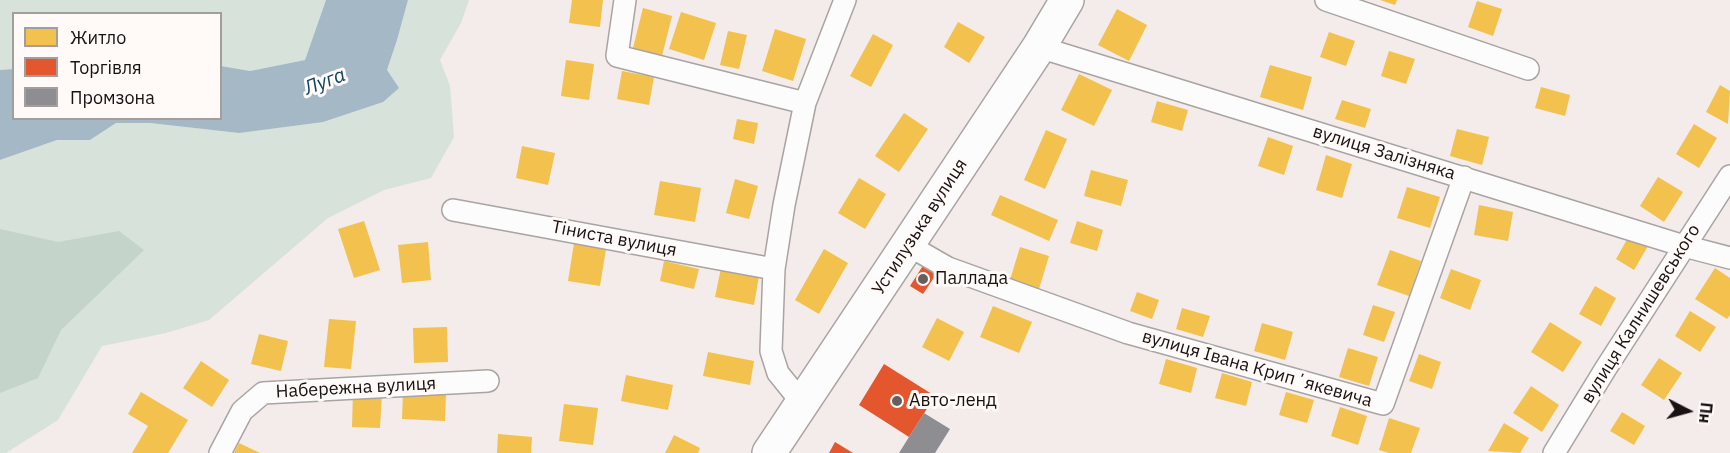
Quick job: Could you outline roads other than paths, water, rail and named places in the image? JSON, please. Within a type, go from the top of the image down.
[{"type":"main road","name":"Устилузька вулиця","points":[[770,453],[1039,47],[1067,0]]},
{"type":"street","points":[[625,0],[616,56],[805,103]]},
{"type":"street","points":[[803,404],[778,373],[771,351],[774,269],[784,205],[805,103],[845,0]]},
{"type":"street","points":[[1326,0],[1528,69]]},
{"type":"street","name":"вулиця Залізняка","points":[[1039,47],[1684,246],[1730,258]]},
{"type":"street","name":"вулиця Калнишевського","points":[[1554,453],[1730,176]]},
{"type":"street","name":"вулиця Івана Крипʼякевича","points":[[908,245],[948,268],[1128,333],[1383,404],[1464,177]]},
{"type":"street","name":"Тіниста вулиця","points":[[453,210],[774,269]]},
{"type":"street","name":"Набережна вулиця","points":[[220,453],[242,411],[263,393],[488,381]]},
{"type":"water","name":"Луга","points":[[326,0],[408,0],[387,70],[399,88],[383,102],[323,122],[239,133],[150,123],[116,123],[90,140],[57,140],[0,160],[0,70],[12,69],[12,120],[222,120],[222,66],[250,71],[305,60]]},
{"type":"place","name":"Паллада","points":[[923,279]]},
{"type":"place","name":"Авто-ленд","points":[[897,401]]}]
